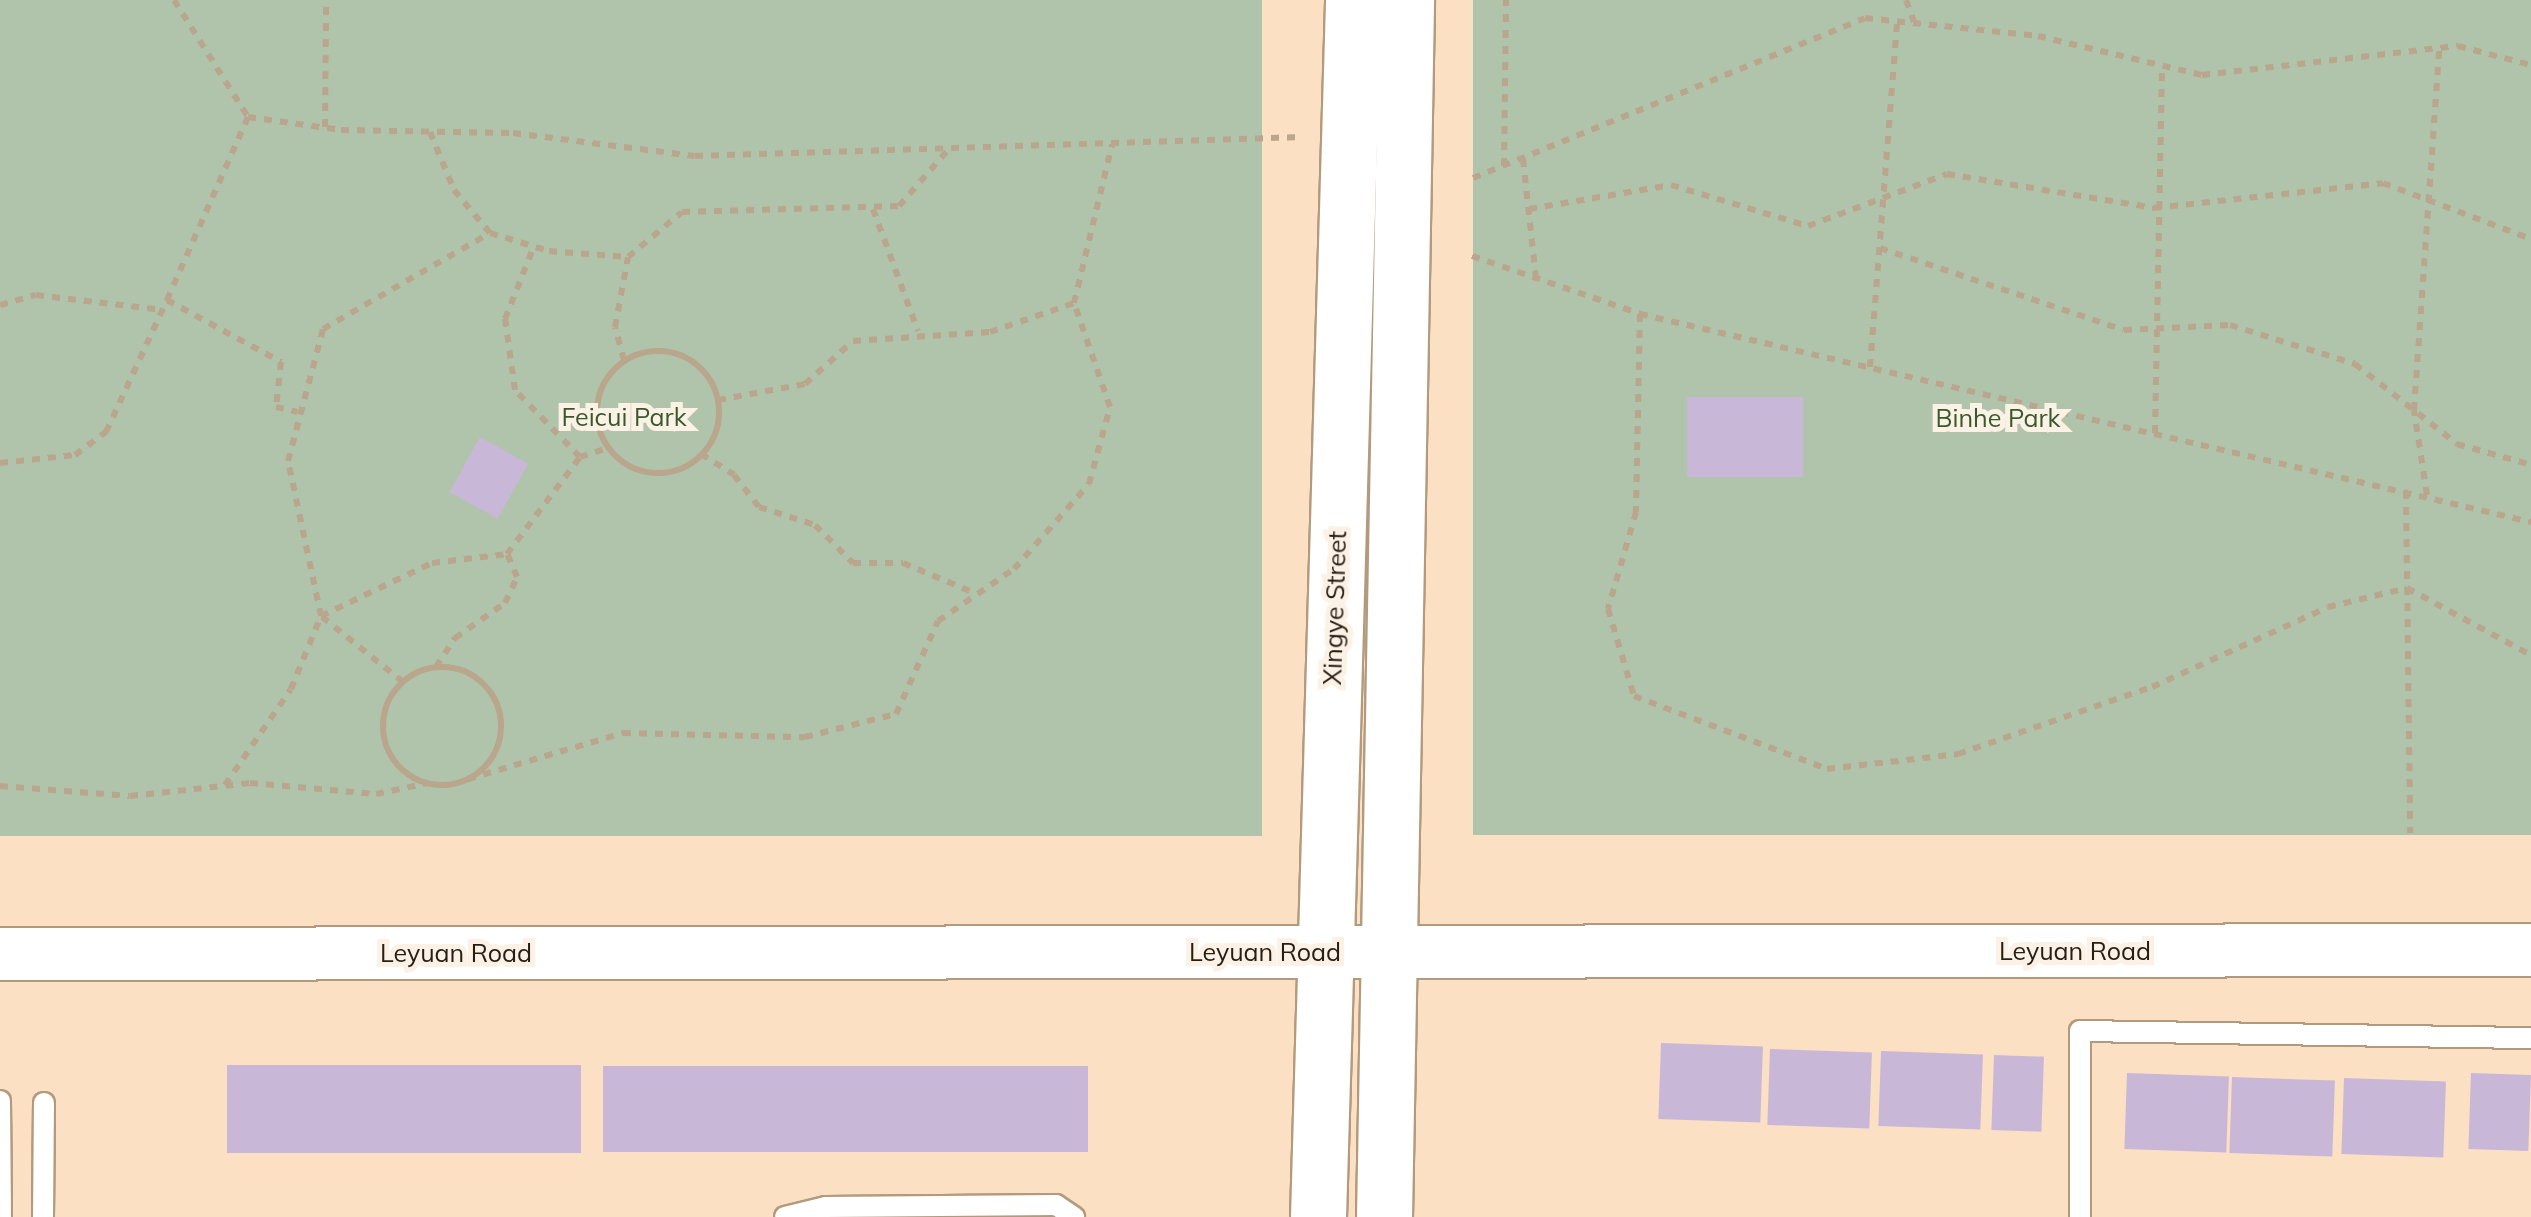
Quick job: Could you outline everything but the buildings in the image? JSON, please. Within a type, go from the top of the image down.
[{"type":"main road","name":"Xingye Street","points":[[1318,1217],[1353,0]]},
{"type":"main road","points":[[1384,1217],[1392,952],[1406,0]]},
{"type":"street","name":"Leyuan Road","points":[[0,954],[2531,950]]},
{"type":"lane","points":[[2080,1217],[2080,1031],[2531,1038]]},
{"type":"lane","points":[[0,1101],[1,1217]]},
{"type":"lane","points":[[43,1217],[44,1103]]},
{"type":"lane","points":[[785,1217],[826,1207],[1056,1205],[1074,1217]]},
{"type":"path","points":[[174,0],[248,117]]},
{"type":"path","points":[[325,127],[326,0]]},
{"type":"path","points":[[1504,166],[1506,0]]},
{"type":"path","points":[[1906,0],[1914,23]]},
{"type":"path","points":[[1473,178],[1865,18],[2038,36],[2202,74],[2439,48],[2531,65]]},
{"type":"path","points":[[1870,367],[1897,21]]},
{"type":"path","points":[[2428,496],[2414,410],[2439,48]]},
{"type":"path","points":[[2155,433],[2162,328],[2154,208],[2162,65]]},
{"type":"path","points":[[248,117],[325,127],[430,132],[695,156],[1112,145],[1349,134]]},
{"type":"path","points":[[0,462],[75,455],[106,432],[248,117]]},
{"type":"path","points":[[430,132],[454,190],[490,233],[534,246],[628,256]]},
{"type":"path","points":[[0,786],[130,796],[225,785],[376,794],[468,779],[623,733],[805,737],[896,714],[938,620],[1014,569],[1089,484],[1110,407],[1074,303],[1112,145]]},
{"type":"path","points":[[624,360],[615,326],[628,256],[682,212],[899,206],[948,150]]},
{"type":"path","points":[[1523,158],[1536,278]]},
{"type":"path","points":[[1529,210],[1671,185],[1808,226],[1947,174],[2154,208],[2383,183],[2531,239]]},
{"type":"path","points":[[873,209],[918,331]]},
{"type":"path","points":[[225,785],[291,689],[321,616],[288,462],[296,412],[322,329],[490,233]]},
{"type":"path","points":[[534,246],[505,319],[515,390],[580,457]]},
{"type":"path","points":[[1880,248],[2124,330],[2230,325],[2355,364],[2458,444],[2531,465]]},
{"type":"path","points":[[1472,256],[1640,314],[2531,522]]},
{"type":"path","points":[[0,305],[36,295],[162,310]]},
{"type":"path","points":[[167,300],[281,362],[276,407],[296,412]]},
{"type":"path","points":[[718,400],[805,384],[853,341],[918,331],[990,332],[1074,303]]},
{"type":"path","points":[[1640,314],[1636,512],[1608,609],[1634,696],[1827,770],[1958,754],[2152,687],[2328,606],[2407,588],[2531,655]]},
{"type":"path","points":[[608,448],[597,405],[624,360],[652,351],[682,355],[705,373],[718,400],[701,454]]},
{"type":"path","points":[[321,616],[432,563],[507,554],[580,457],[608,448],[652,472],[701,454]]},
{"type":"path","points":[[701,454],[734,475],[759,507],[815,525],[853,563],[902,563],[977,594]]},
{"type":"path","points":[[2406,491],[2410,833]]},
{"type":"path","points":[[428,784],[397,764],[382,731],[403,682],[436,667],[455,638],[505,603],[516,577],[507,554]]},
{"type":"path","points":[[321,616],[403,682]]},
{"type":"path","points":[[436,667],[475,677],[499,710],[496,750],[468,779]]},
{"type":"green space","name":"Feicui Park","points":[[0,0],[1262,0],[1262,836],[0,836]]},
{"type":"green space","name":"Binhe Park","points":[[1473,0],[2531,0],[2531,835],[1473,835]]}]
